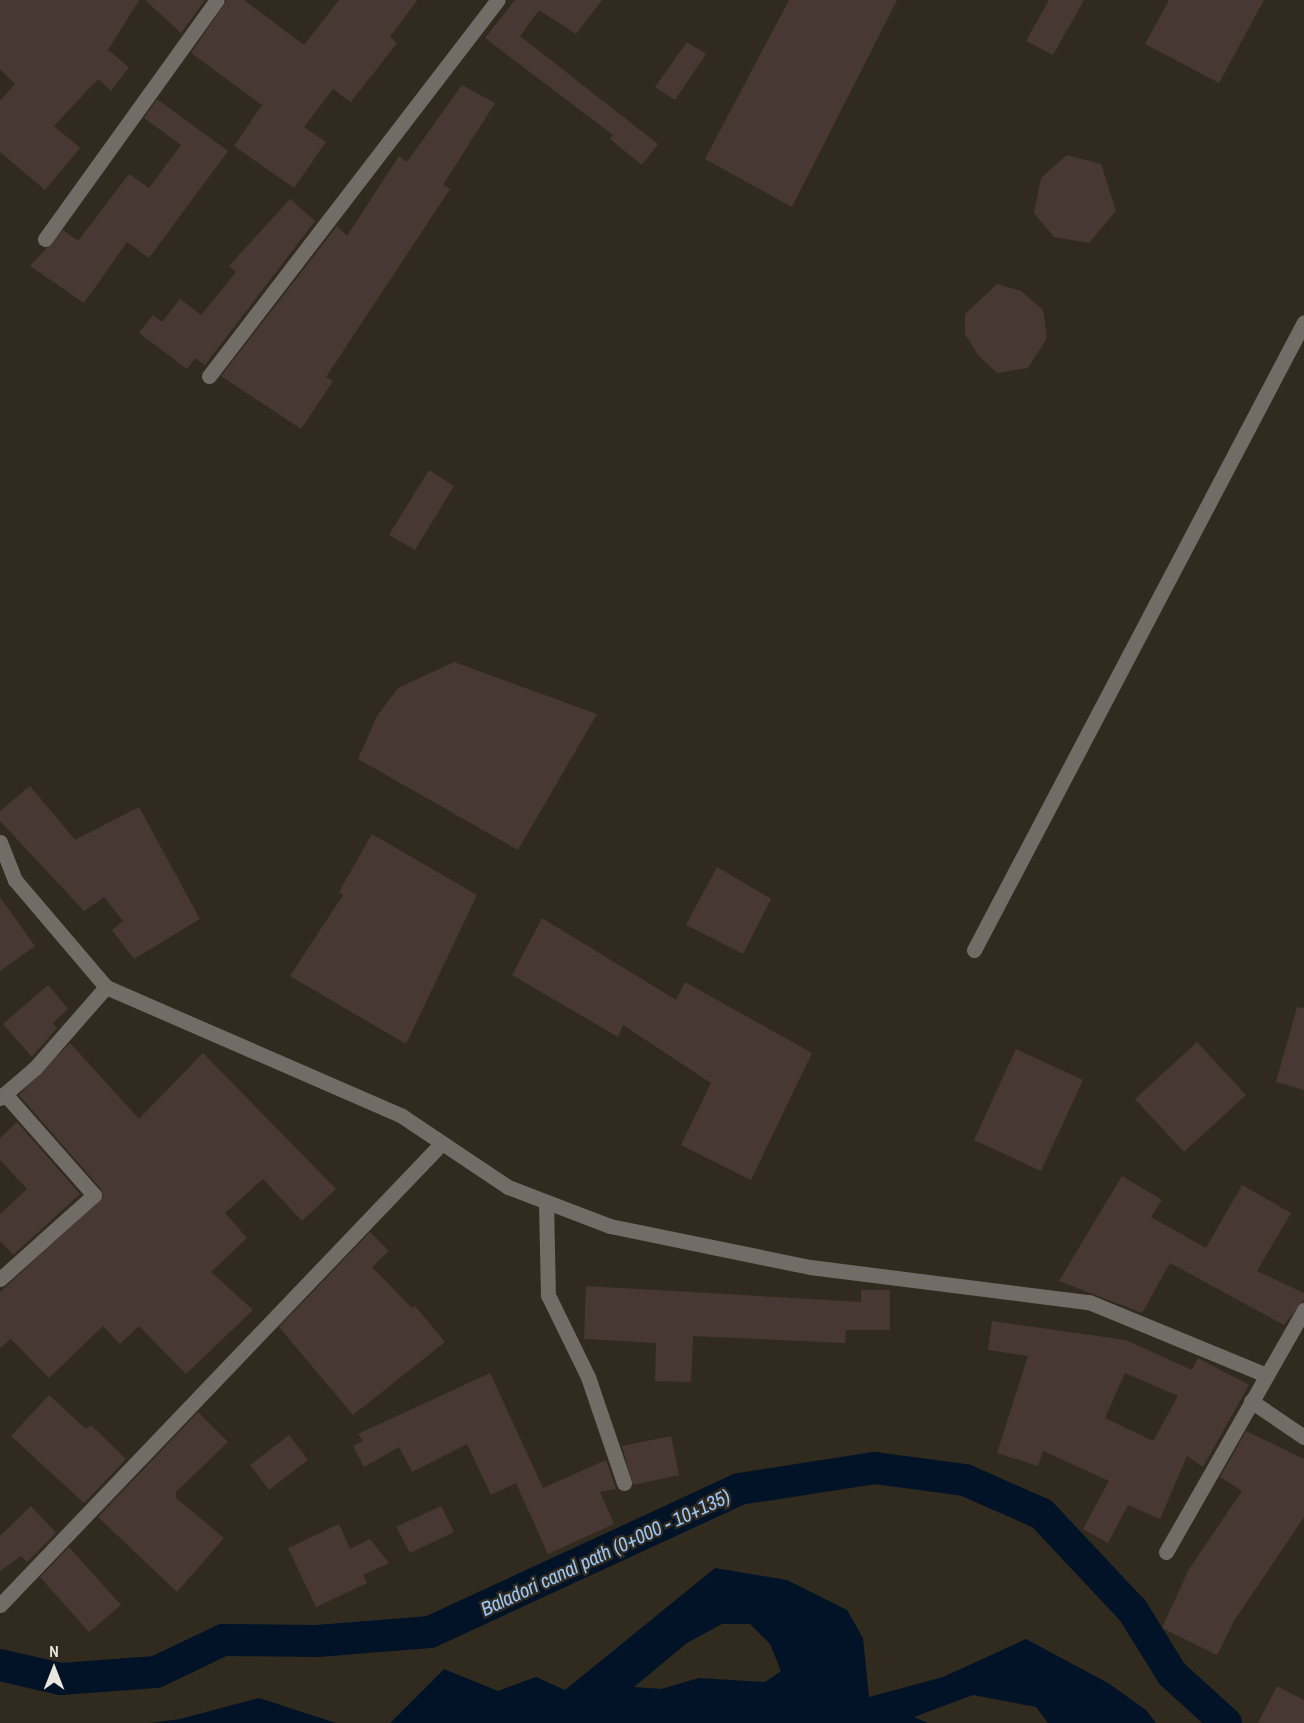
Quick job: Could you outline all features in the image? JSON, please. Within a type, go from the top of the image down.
[{"type":"street","points":[[45,239],[217,0]]},
{"type":"street","points":[[209,376],[497,0]]},
{"type":"street","points":[[974,950],[1304,322]]},
{"type":"street","points":[[0,842],[15,880],[106,987],[402,1116],[508,1187],[610,1226],[810,1267],[1089,1302],[1266,1375]]},
{"type":"street","points":[[0,1279],[94,1195],[2,1096],[35,1068],[106,987]]},
{"type":"street","points":[[0,1605],[442,1143]]},
{"type":"street","points":[[546,1202],[548,1295],[588,1377],[624,1483]]},
{"type":"street","points":[[1166,1552],[1304,1310]]},
{"type":"street","points":[[1251,1401],[1304,1437]]},
{"type":"water","points":[[715,1568],[787,1580],[847,1610],[863,1638],[869,1697],[943,1677],[1026,1639],[1108,1683],[1146,1710],[1156,1723],[1048,1723],[1036,1707],[973,1695],[914,1717],[928,1723],[390,1723],[444,1669],[498,1691],[536,1677],[565,1690]],"holes":[[[722,1624],[750,1624],[770,1644],[781,1671],[765,1682],[699,1678],[661,1689],[634,1687],[687,1643]]]},
{"type":"water","points":[[259,1698],[336,1723],[150,1723],[180,1719]]},
{"type":"building","points":[[0,0],[139,0],[108,50],[129,67],[111,91],[98,79],[54,126],[80,148],[45,190],[0,152],[0,101],[15,84],[0,69]]},
{"type":"building","points":[[145,0],[205,0],[181,33]]},
{"type":"building","points":[[227,0],[244,0],[304,45],[339,0],[417,0],[390,37],[397,43],[351,102],[333,89],[304,127],[326,142],[294,188],[234,146],[262,105],[191,53]]},
{"type":"building","points":[[515,0],[602,0],[576,34],[539,10],[520,36],[658,144],[642,165],[610,139],[613,135],[485,38]]},
{"type":"building","points":[[789,0],[897,0],[792,207],[705,159]]},
{"type":"building","points":[[1049,0],[1084,0],[1053,55],[1026,41]]},
{"type":"building","points":[[1169,0],[1264,0],[1219,83],[1145,44]]},
{"type":"building","points":[[687,42],[706,54],[675,100],[655,87]]},
{"type":"building","points":[[462,85],[495,103],[443,185],[450,189],[326,377],[333,381],[301,429],[221,376],[337,226],[347,236],[399,156],[407,162]]},
{"type":"building","points":[[157,99],[228,151],[149,258],[127,242],[84,303],[30,266],[63,230],[78,241],[129,174],[149,188],[181,145],[144,118]]},
{"type":"building","points":[[1067,155],[1101,164],[1116,211],[1089,243],[1054,237],[1034,213],[1041,178]]},
{"type":"building","points":[[290,199],[315,221],[205,365],[195,358],[187,369],[139,333],[153,315],[162,322],[180,299],[201,315],[236,272],[229,266]]},
{"type":"building","points":[[997,284],[1021,291],[1043,310],[1047,338],[1028,368],[997,373],[978,355],[965,334],[965,314]]},
{"type":"building","points":[[429,470],[454,486],[415,550],[389,535]]},
{"type":"building","points":[[454,662],[597,714],[518,850],[358,759],[377,716],[398,688]]},
{"type":"building","points":[[30,786],[75,840],[139,807],[200,919],[134,959],[112,930],[123,921],[104,897],[84,911],[0,821],[0,811]]},
{"type":"building","points":[[372,834],[477,895],[406,1044],[290,976],[343,895],[339,892]]},
{"type":"building","points":[[717,867],[771,899],[743,954],[686,925]]},
{"type":"building","points":[[0,897],[35,946],[0,971]]},
{"type":"building","points":[[542,918],[676,1000],[685,982],[812,1053],[751,1180],[681,1145],[711,1083],[623,1025],[618,1037],[512,975]]},
{"type":"building","points":[[48,985],[68,1009],[53,1023],[57,1028],[32,1057],[3,1024]]},
{"type":"building","points":[[1297,1007],[1304,1008],[1304,1090],[1276,1082]]},
{"type":"building","points":[[1197,1042],[1246,1095],[1184,1152],[1135,1099]]},
{"type":"building","points":[[70,1043],[139,1119],[203,1053],[336,1189],[302,1221],[263,1179],[225,1213],[247,1238],[211,1272],[253,1310],[186,1374],[139,1326],[120,1344],[103,1326],[49,1378],[11,1339],[0,1348],[0,1292],[103,1197],[101,1189],[19,1095]]},
{"type":"building","points":[[1016,1049],[1083,1080],[1041,1171],[974,1140]]},
{"type":"building","points":[[17,1122],[80,1194],[13,1255],[0,1241],[0,1214],[27,1189],[0,1160],[0,1138]]},
{"type":"building","points":[[1122,1176],[1162,1200],[1151,1217],[1206,1248],[1242,1185],[1291,1213],[1257,1271],[1304,1293],[1304,1300],[1284,1325],[1170,1263],[1142,1313],[1059,1281]]},
{"type":"building","points":[[370,1232],[389,1251],[372,1267],[412,1308],[415,1306],[445,1342],[353,1415],[279,1327]]},
{"type":"building","points":[[586,1286],[861,1302],[861,1290],[890,1290],[890,1330],[846,1330],[845,1343],[693,1336],[691,1382],[655,1381],[656,1343],[584,1339]]},
{"type":"building","points":[[992,1321],[1126,1340],[1192,1370],[1198,1358],[1249,1385],[1203,1467],[1187,1456],[1160,1519],[1128,1505],[1108,1543],[1083,1529],[1109,1481],[1043,1451],[1038,1466],[997,1453],[1028,1356],[988,1350]],"holes":[[[1125,1373],[1178,1396],[1153,1441],[1105,1418]]]},
{"type":"building","points":[[490,1373],[543,1488],[606,1460],[616,1489],[600,1492],[614,1524],[548,1554],[516,1483],[491,1495],[467,1444],[412,1472],[399,1447],[364,1467],[353,1446],[363,1441],[358,1434]]},
{"type":"building","points":[[49,1395],[86,1429],[91,1425],[126,1459],[84,1503],[11,1436]]},
{"type":"building","points":[[198,1412],[228,1442],[176,1492],[176,1498],[224,1538],[177,1592],[98,1517]]},
{"type":"building","points":[[1246,1431],[1304,1459],[1304,1517],[1234,1621],[1217,1655],[1162,1628],[1189,1569],[1242,1491],[1220,1477]]},
{"type":"building","points":[[289,1435],[308,1460],[269,1490],[250,1465]]},
{"type":"building","points":[[671,1436],[679,1475],[633,1485],[622,1446]]},
{"type":"building","points":[[31,1506],[56,1533],[27,1562],[21,1556],[0,1571],[0,1536]]},
{"type":"building","points":[[441,1506],[454,1532],[410,1553],[396,1527]]},
{"type":"building","points":[[339,1524],[350,1549],[370,1539],[389,1563],[363,1575],[367,1583],[316,1607],[288,1548]]},
{"type":"building","points":[[69,1547],[121,1605],[89,1632],[40,1577]]},
{"type":"building","points":[[1277,1686],[1304,1700],[1304,1723],[1258,1723]]},
{"type":"waterway","name":"Baladori canal path (0+000 - 10+135)","points":[[0,1665],[61,1679],[156,1672],[223,1640],[317,1641],[430,1632],[739,1489],[875,1468],[965,1480],[1042,1514],[1133,1611],[1172,1674],[1226,1723]]}]
